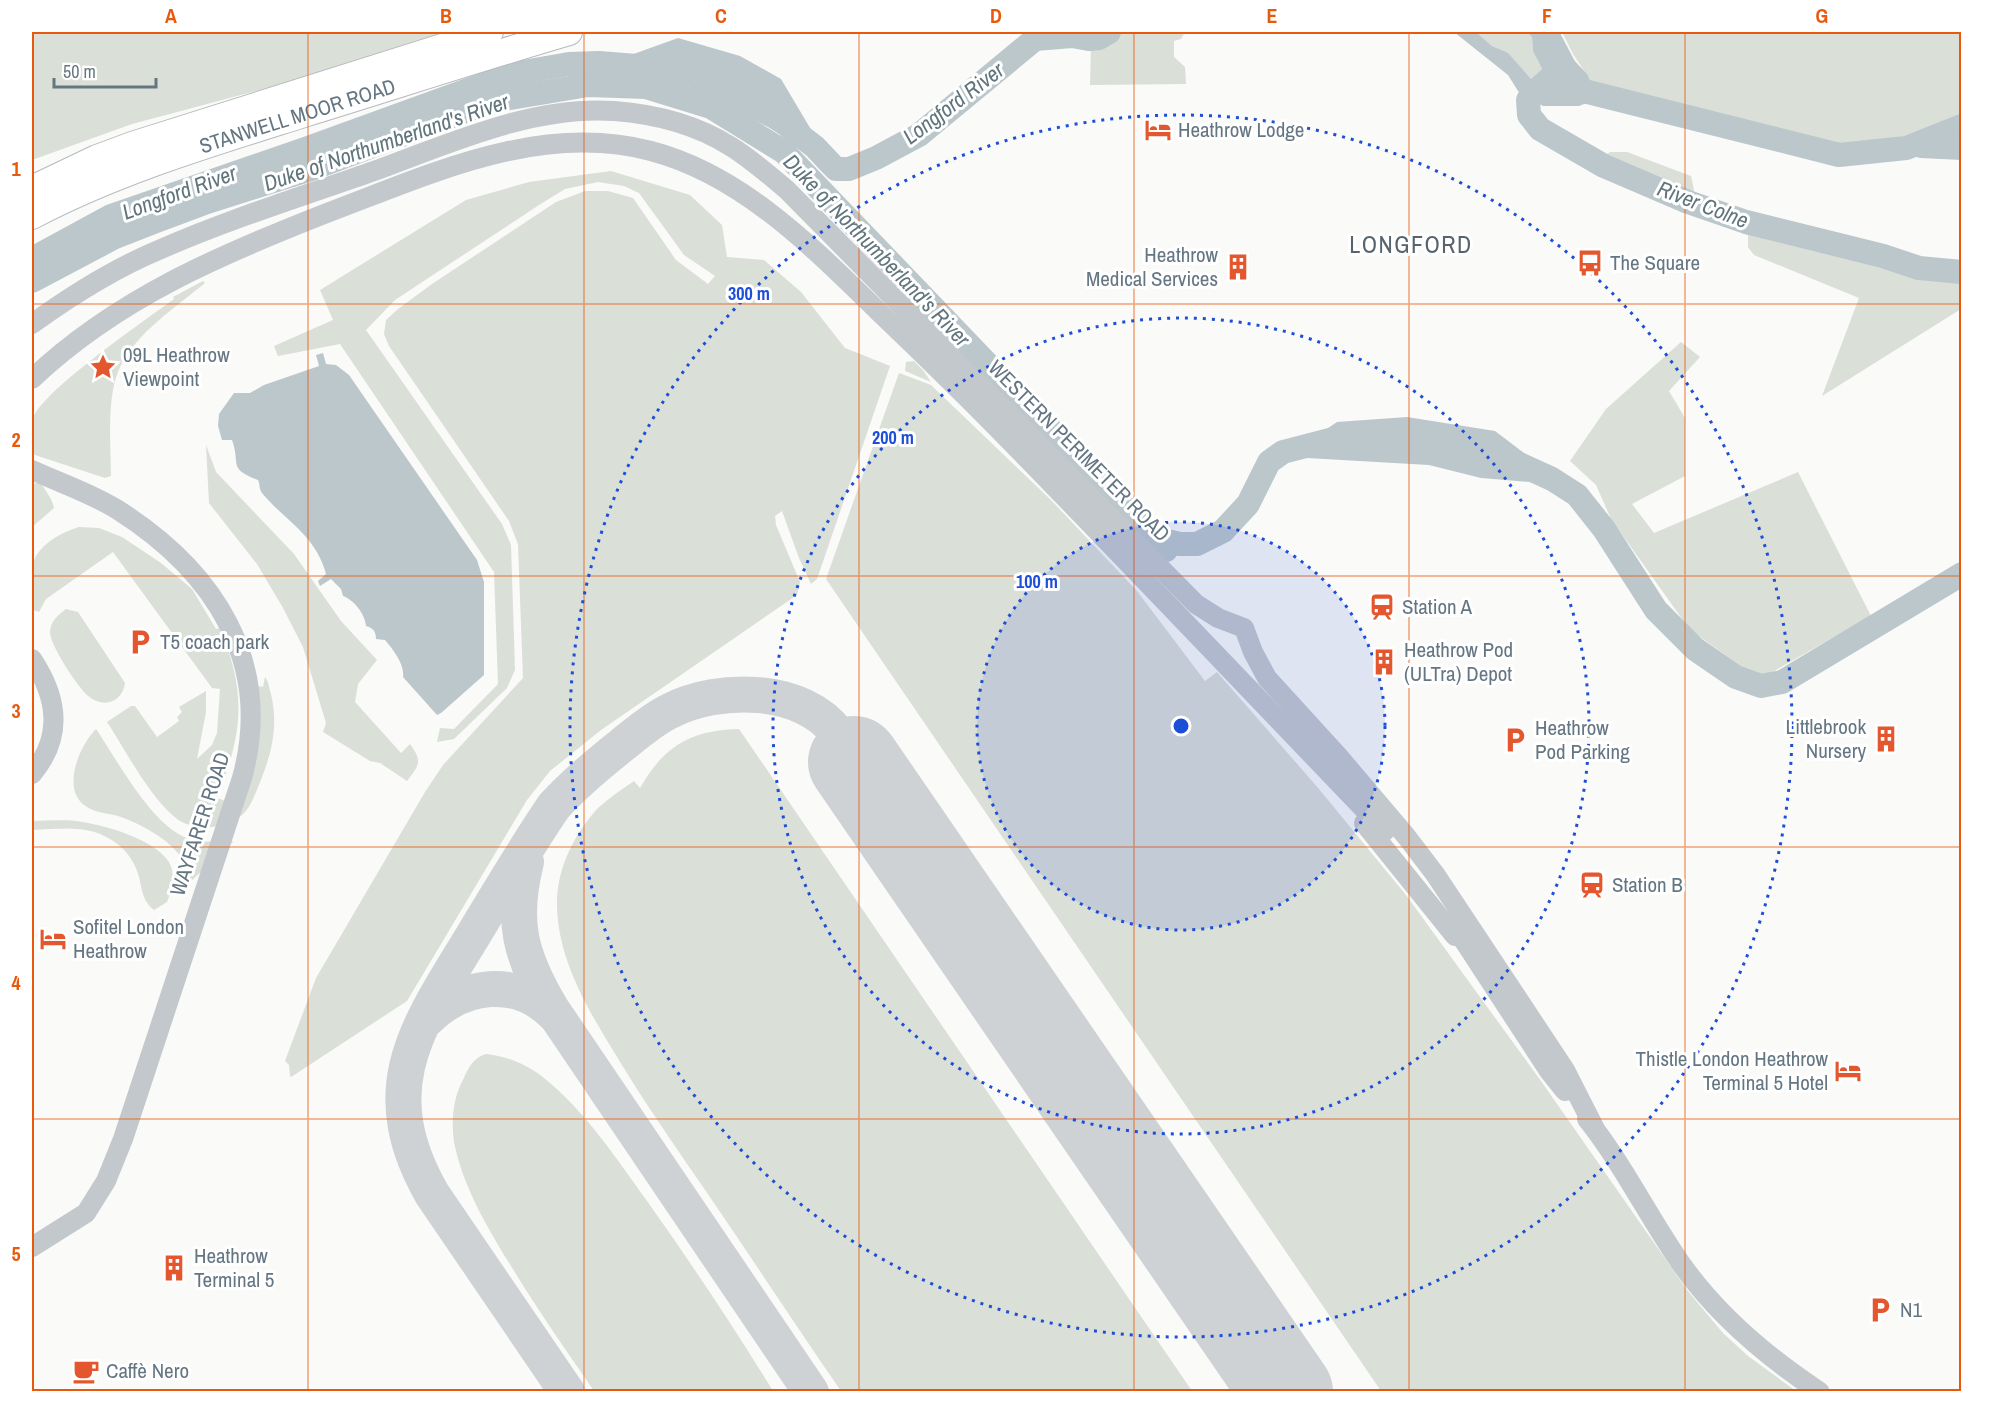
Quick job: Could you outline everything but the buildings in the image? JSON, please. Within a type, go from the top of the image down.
[{"type":"main road","name":"STANWELL MOOR ROAD","points":[[32,189],[97,158],[132,145],[490,32]]},
{"type":"main road","name":"STANWELL MOOR ROAD","points":[[32,216],[104,183],[187,152],[432,73],[569,32]]},
{"type":"street","name":"WESTERN PERIMETER ROAD","points":[[32,324],[87,287],[159,249],[418,154],[523,120],[586,110],[639,114],[687,125],[730,146],[787,190],[1196,604],[1218,618],[1244,628],[1253,652],[1267,678],[1339,758],[1435,874],[1560,1062],[1594,1127],[1683,1266],[1729,1321],[1785,1368],[1820,1392]]},
{"type":"street","name":"WESTERN PERIMETER ROAD","points":[[32,379],[53,358],[102,322],[153,290],[227,253],[429,174],[500,152],[553,143],[623,146],[653,152],[699,169],[732,186],[756,202],[812,248],[985,415],[1216,652],[1319,764],[1391,837],[1435,874]]},
{"type":"street","name":"WAYFARER ROAD","points":[[32,470],[80,490],[119,510],[177,556],[218,603],[241,655],[249,690],[252,726],[249,752],[242,778],[123,1139],[106,1181],[86,1213],[33,1248]]},
{"type":"street","points":[[32,659],[48,687],[53,704],[54,723],[51,740],[43,759],[32,774]]},
{"type":"street","name":"WESTERN PERIMETER ROAD","points":[[1319,764],[1476,961]]},
{"type":"street","name":"WESTERN PERIMETER ROAD","points":[[1393,822],[1476,961],[1549,1071],[1594,1127]]},
{"type":"shaded area","points":[[32,32],[448,32],[316,75],[132,124],[32,160]]},
{"type":"shaded area","points":[[1117,32],[1185,32],[1181,39],[1174,41],[1174,57],[1185,67],[1186,84],[1090,85],[1091,46],[1106,41]]},
{"type":"shaded area","points":[[1454,32],[1476,32],[1492,46],[1508,53],[1531,79],[1542,69],[1533,51],[1532,37],[1527,32],[1558,32],[1571,57],[1587,74],[1599,98],[1579,106],[1543,106],[1518,91],[1508,75]]},
{"type":"shaded area","points":[[1476,32],[1527,32],[1532,37],[1533,51],[1542,69],[1531,79],[1508,54],[1492,46]]},
{"type":"shaded area","points":[[1562,32],[1961,32],[1961,114],[1895,139],[1838,145],[1706,117],[1638,111],[1594,86]]},
{"type":"shaded area","points":[[678,38],[740,56],[781,79],[819,143],[809,153],[768,127],[690,88],[617,74],[617,60]]},
{"type":"shaded area","points":[[1610,152],[1627,152],[1691,176],[1695,195],[1603,157]]},
{"type":"shaded area","points":[[1597,168],[1751,229],[1961,279],[1961,309],[1822,396],[1859,298],[1754,255],[1748,247],[1748,235],[1595,173]]},
{"type":"shaded area","points":[[611,171],[690,195],[722,225],[727,257],[764,260],[801,292],[845,348],[890,366],[817,579],[811,584],[782,511],[775,516],[776,525],[800,582],[797,595],[601,730],[550,771],[527,800],[407,1001],[291,1077],[289,1065],[285,1061],[316,978],[443,765],[523,678],[518,544],[509,521],[389,346],[384,334],[386,320],[432,284],[556,202],[585,191],[608,191],[633,198],[676,260],[708,284],[715,276],[684,255],[639,193],[624,186],[598,182],[565,189],[539,205],[395,300],[366,330],[502,524],[511,545],[515,670],[507,688],[454,739],[437,742],[440,728],[454,729],[498,684],[494,572],[340,344],[278,356],[274,346],[333,320],[320,290],[466,200],[529,182]]},
{"type":"shaded area","points":[[203,281],[205,283],[136,342],[120,367],[111,406],[111,476],[105,478],[32,454],[32,421],[38,409],[52,393],[95,357],[174,299],[173,297]]},
{"type":"shaded area","points":[[1681,342],[1700,357],[1669,391],[1685,418],[1685,476],[1632,504],[1654,533],[1798,472],[1871,616],[1760,679],[1690,630],[1611,519],[1596,485],[1570,461],[1606,409]]},
{"type":"shaded area","points":[[323,353],[326,364],[336,365],[349,375],[477,560],[484,582],[484,675],[437,715],[403,677],[402,667],[395,652],[385,640],[376,639],[375,632],[366,626],[364,617],[355,604],[343,596],[341,589],[331,579],[320,586],[318,581],[326,574],[315,549],[299,529],[262,493],[258,480],[239,469],[232,440],[222,440],[218,426],[219,414],[234,393],[250,393],[264,385],[319,366],[316,355]]},
{"type":"shaded area","points":[[914,361],[931,382],[905,371],[906,362]]},
{"type":"shaded area","points":[[899,373],[931,385],[1052,501],[1137,591],[1205,681],[1217,672],[1319,789],[1406,895],[1541,1081],[1687,1290],[1723,1333],[1748,1356],[1796,1391],[1381,1391],[826,579]]},
{"type":"shaded area","points":[[1407,417],[1495,431],[1549,472],[1543,483],[1481,478],[1429,465],[1307,458],[1303,445],[1337,422]]},
{"type":"shaded area","points":[[206,445],[216,472],[294,554],[341,621],[377,660],[358,684],[355,702],[401,753],[410,744],[414,750],[418,763],[407,781],[380,763],[370,761],[323,732],[326,723],[303,647],[257,564],[209,503]]},
{"type":"shaded area","points":[[41,482],[54,508],[32,527],[32,484]]},
{"type":"shaded area","points":[[79,527],[99,528],[122,537],[161,563],[192,589],[216,629],[220,628],[235,673],[238,713],[232,753],[217,798],[235,804],[243,800],[252,771],[260,730],[258,686],[263,687],[265,677],[271,694],[274,719],[270,753],[252,802],[235,820],[224,825],[198,827],[177,819],[148,787],[107,722],[131,706],[135,706],[157,737],[179,721],[177,717],[182,712],[179,707],[206,691],[206,712],[197,759],[212,745],[217,733],[220,689],[212,688],[113,552],[46,599],[39,612],[33,610],[34,560],[43,547],[64,533]]},
{"type":"shaded area","points":[[66,609],[78,612],[125,683],[120,695],[111,702],[99,702],[82,690],[54,645],[50,631],[52,624],[55,618]]},
{"type":"shaded area","points":[[96,729],[138,793],[164,823],[179,834],[193,840],[211,841],[230,838],[233,842],[190,882],[183,860],[163,839],[127,819],[91,809],[79,800],[75,790],[75,768],[84,746]]},
{"type":"shaded area","points":[[739,729],[1192,1391],[841,1391],[825,1368],[650,1109],[604,1035],[584,1000],[568,964],[559,926],[557,893],[563,866],[581,829],[598,808],[634,781],[640,788],[659,761],[680,743],[707,733]]},
{"type":"shaded area","points":[[32,821],[70,821],[93,824],[117,830],[141,840],[162,854],[169,862],[173,882],[167,902],[154,910],[150,907],[132,860],[120,846],[110,839],[78,829],[32,830]]},
{"type":"shaded area","points":[[486,1054],[509,1059],[538,1073],[559,1091],[600,1136],[680,1248],[773,1391],[594,1391],[531,1298],[493,1236],[463,1175],[454,1142],[454,1110],[457,1094],[472,1064]]},
{"type":"waterway","name":"Longford River","points":[[789,127],[815,147],[836,169],[849,169],[876,158],[919,135],[1035,39],[1072,36],[1089,39],[1099,38],[1109,32]]},
{"type":"waterway","name":"River Colne","points":[[1546,32],[1576,89],[1839,155],[1906,148],[1962,126]]},
{"type":"waterway","name":"Longford River","points":[[32,259],[111,216],[512,74],[569,64],[599,63],[649,67]]},
{"type":"waterway","name":"River Colne","points":[[1555,81],[1531,94],[1528,100],[1529,115],[1540,129],[1604,166],[1688,202],[1746,222],[1883,256],[1919,268],[1962,272]]},
{"type":"waterway","name":"Duke of Northumberland's River","points":[[32,281],[115,237],[207,202],[314,168],[492,101],[588,85],[646,87],[711,107],[784,152],[1166,550]]},
{"type":"waterway","name":"River Colne","points":[[1921,146],[1962,148]]},
{"type":"waterway","name":"Duke of Northumberland's River","points":[[1154,538],[1180,544],[1197,544],[1223,531],[1248,504],[1269,462],[1283,452],[1333,439]]},
{"type":"waterway","name":"Duke of Northumberland's River","points":[[1517,463],[1552,479],[1577,495],[1604,529],[1656,610],[1695,649],[1736,677],[1761,686],[1782,682],[1962,574]]},
{"type":"taxiway","points":[[567,1392],[432,1194],[414,1156],[405,1121],[404,1089],[409,1058],[420,1028],[435,998],[554,806],[595,767],[657,718],[690,703],[712,697],[759,695],[782,699],[804,707],[823,718],[845,744],[854,762]]},
{"type":"taxiway","points":[[526,862],[521,883],[519,920],[526,955],[540,989],[811,1392]]},
{"type":"taxiway","points":[[427,1019],[441,1007],[457,998],[490,989],[523,994],[539,1002],[554,1014]]},
{"type":"runway","points":[[854,762],[1287,1392]]},
{"type":"place","name":"Heathrow Lodge","points":[[1158,130]]},
{"type":"place","name":"The Square","points":[[1590,263]]},
{"type":"place","name":"Heathrow Medical Services","points":[[1238,267]]},
{"type":"place","name":"09L Heathrow Viewpoint","points":[[103,367]]},
{"type":"place","name":"Station A","points":[[1382,607]]},
{"type":"place","name":"T5 coach park","points":[[140,642]]},
{"type":"place","name":"Heathrow Pod (ULTra) Depot","points":[[1384,662]]},
{"type":"place","name":"Littlebrook Nursery","points":[[1886,739]]},
{"type":"place","name":"Heathrow Pod Parking","points":[[1515,740]]},
{"type":"place","name":"Station B","points":[[1592,885]]},
{"type":"place","name":"Sofitel London Heathrow","points":[[53,939]]},
{"type":"place","name":"Thistle London Heathrow Terminal 5 Hotel","points":[[1848,1071]]},
{"type":"place","name":"Heathrow Terminal 5","points":[[174,1268]]},
{"type":"place","name":"N1","points":[[1880,1310]]},
{"type":"place","name":"Caffè Nero","points":[[86,1371]]},
{"type":"district","name":"LONGFORD","points":[[1411,245]]}]
